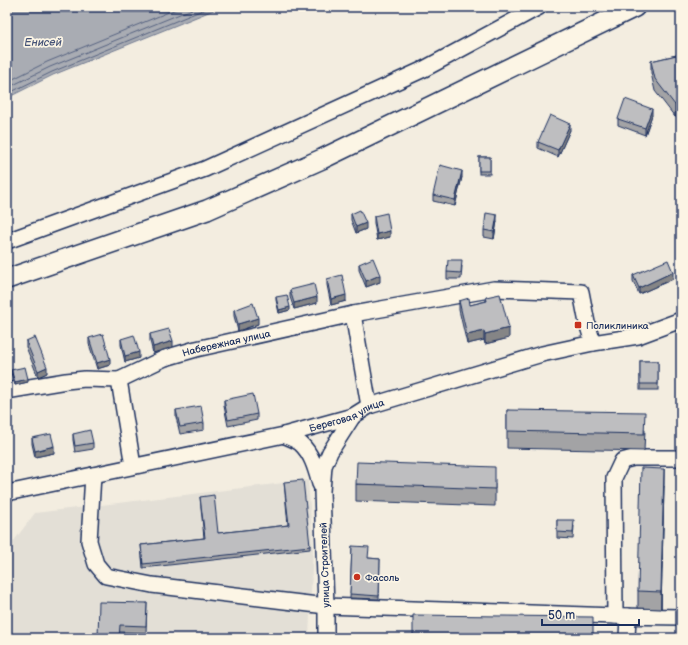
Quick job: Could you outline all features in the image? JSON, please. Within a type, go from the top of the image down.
[{"type":"main road","points":[[7,279],[207,210],[322,159],[635,7]]},
{"type":"street","points":[[7,241],[205,169],[424,69],[539,7]]},
{"type":"street","name":"Набережная улица","points":[[119,380],[165,358],[196,349],[353,314],[494,289],[581,292],[587,323],[593,343]]},
{"type":"street","points":[[353,314],[369,406]]},
{"type":"street","name":"Береговая улица","points":[[7,493],[284,435],[353,416],[369,406],[542,354],[593,343],[638,336],[681,320]]},
{"type":"street","points":[[12,390],[66,381],[98,378],[119,380],[133,466]]},
{"type":"street","name":"улица Строителей","points":[[326,638],[322,491],[324,466],[330,452],[353,416]]},
{"type":"street","name":"улица Строителей","points":[[284,435],[301,444],[310,456],[322,491]]},
{"type":"street","points":[[627,638],[622,616],[614,478],[622,461],[633,458],[681,458]]},
{"type":"street","points":[[93,475],[88,541],[96,564],[106,576],[152,585],[326,606],[681,617]]},
{"type":"shaded area","points":[[308,480],[313,547],[309,638],[7,638],[7,550],[35,513]]},
{"type":"water","name":"Енисей","points":[[7,7],[221,7],[53,75],[7,98]]},
{"type":"building","points":[[681,54],[681,104],[675,105],[655,79],[651,61]]},
{"type":"building","points":[[625,99],[652,109],[645,128],[618,119]]},
{"type":"building","points":[[550,115],[570,124],[558,150],[538,142]]},
{"type":"building","points":[[479,157],[490,157],[490,171],[479,171]]},
{"type":"building","points":[[440,165],[462,171],[455,200],[433,195]]},
{"type":"building","points":[[360,210],[366,223],[356,227],[351,214]]},
{"type":"building","points":[[387,213],[390,231],[377,234],[374,216]]},
{"type":"building","points":[[486,213],[497,215],[494,232],[484,230]]},
{"type":"building","points":[[373,258],[380,275],[366,281],[359,264]]},
{"type":"building","points":[[448,260],[462,260],[461,273],[447,272]]},
{"type":"building","points":[[668,260],[673,272],[639,288],[633,275]]},
{"type":"building","points":[[342,275],[346,295],[331,299],[327,279]]},
{"type":"building","points":[[314,284],[317,297],[294,303],[290,290]]},
{"type":"building","points":[[500,294],[509,328],[485,334],[484,331],[467,335],[459,301],[469,298],[470,305],[487,301],[486,297]]},
{"type":"building","points":[[287,295],[290,307],[279,310],[276,297]]},
{"type":"building","points":[[253,303],[258,318],[238,324],[234,310]]},
{"type":"building","points":[[169,329],[173,341],[153,347],[150,334]]},
{"type":"building","points":[[103,334],[110,359],[97,363],[89,338]]},
{"type":"building","points":[[134,335],[139,352],[125,356],[121,339]]},
{"type":"building","points":[[35,337],[47,367],[38,371],[26,341]]},
{"type":"building","points":[[640,361],[658,361],[658,384],[640,384]]},
{"type":"building","points":[[25,367],[28,379],[15,382],[11,370]]},
{"type":"building","points":[[253,394],[257,414],[228,420],[224,400]]},
{"type":"building","points":[[201,406],[204,423],[180,427],[176,410]]},
{"type":"building","points":[[507,410],[645,412],[644,434],[507,431]]},
{"type":"building","points":[[90,430],[93,443],[75,446],[73,434]]},
{"type":"building","points":[[51,434],[54,446],[35,451],[32,438]]},
{"type":"building","points":[[357,462],[495,467],[495,489],[356,484]]},
{"type":"building","points":[[641,468],[664,469],[661,592],[638,591]]},
{"type":"building","points":[[303,480],[310,546],[143,564],[141,545],[205,538],[200,497],[214,495],[218,533],[289,525],[284,482]]},
{"type":"building","points":[[557,520],[574,520],[573,533],[557,532]]},
{"type":"building","points":[[352,546],[369,547],[368,558],[380,559],[379,596],[350,594]]},
{"type":"building","points":[[99,602],[147,603],[146,626],[120,625],[119,638],[98,638]]},
{"type":"building","points":[[413,615],[593,617],[593,638],[413,638]]},
{"type":"place","name":"Поликлиника","points":[[578,325]]},
{"type":"place","name":"Фасоль","points":[[357,577]]}]
